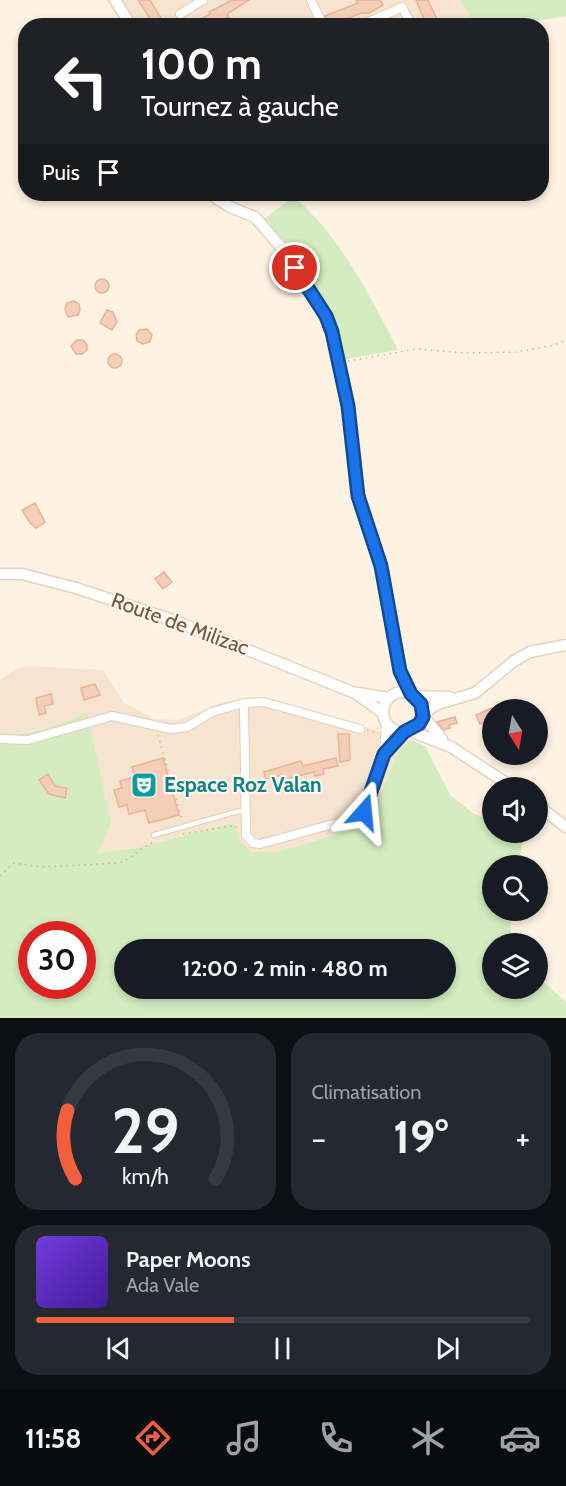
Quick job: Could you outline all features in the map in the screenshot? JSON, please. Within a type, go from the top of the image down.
[{"type":"street","points":[[115,0],[126,18]]},
{"type":"street","points":[[180,14],[203,0]]},
{"type":"street","points":[[311,0],[319,18]]},
{"type":"street","points":[[375,18],[400,4],[408,18]]},
{"type":"street","points":[[221,201],[255,217],[285,252],[326,316],[340,362],[358,496],[381,566],[400,671],[431,729],[451,747],[496,777]]},
{"type":"street","name":"Route de Milizac","points":[[0,574],[22,574],[76,588],[241,646],[355,693],[390,696]]},
{"type":"street","points":[[384,754],[407,731],[419,724],[423,715],[484,687],[514,661],[531,652],[566,645]]},
{"type":"street","points":[[244,703],[246,830],[248,839],[260,844],[359,817],[364,812],[384,754],[384,719],[400,671]]},
{"type":"street","points":[[390,696],[404,692],[413,695],[462,697]]},
{"type":"street","name":"Route de Milizac","points":[[355,693],[384,719]]},
{"type":"street","points":[[0,739],[28,740],[94,719],[112,716],[171,729],[187,727],[212,712],[244,703],[264,702],[360,729]]},
{"type":"street","points":[[384,719],[394,730],[407,731],[451,747]]},
{"type":"street","points":[[548,813],[566,827]]},
{"type":"lane","points":[[154,836],[238,811],[246,812]]},
{"type":"path","points":[[340,362],[416,349],[466,353],[517,352],[554,345],[566,340]]},
{"type":"path","points":[[360,729],[374,732],[384,719]]},
{"type":"path","points":[[158,732],[181,815]]},
{"type":"path","points":[[182,834],[230,826],[246,830]]},
{"type":"path","points":[[0,876],[14,863],[41,867],[119,863],[130,860],[147,844],[156,841]]},
{"type":"shaded area","points":[[107,0],[460,0],[471,18],[119,18]]},
{"type":"shaded area","points":[[26,666],[103,670],[124,703],[154,719],[178,720],[223,702],[253,697],[412,740],[399,749],[369,824],[276,852],[251,852],[239,840],[234,822],[137,848],[98,853],[87,714],[49,727],[10,735],[0,733],[0,680],[15,669]]},
{"type":"green space","points":[[460,0],[566,0],[566,16],[549,19],[471,18]]},
{"type":"green space","points":[[288,201],[298,201],[309,211],[325,228],[353,268],[398,350],[336,361],[330,342],[313,307],[256,225]]},
{"type":"green space","points":[[87,713],[111,822],[98,853],[137,848],[235,822],[239,840],[251,852],[276,852],[368,825],[399,749],[412,740],[425,746],[450,795],[482,817],[482,843],[522,843],[520,855],[482,855],[482,921],[511,921],[511,933],[482,933],[482,999],[548,999],[548,986],[566,1002],[566,1018],[0,1018],[0,733],[33,732]]},
{"type":"building","points":[[138,0],[150,0],[161,18],[150,18]]},
{"type":"building","points":[[232,0],[249,0],[227,14],[229,17],[227,18],[203,18],[210,14],[209,12]]},
{"type":"building","points":[[356,0],[380,0],[383,5],[369,13],[361,13],[349,18],[326,18],[325,16],[358,3]]},
{"type":"building","points":[[416,0],[428,0],[436,18],[424,18]]},
{"type":"building","points":[[99,279],[105,279],[109,286],[105,293],[99,293],[95,289],[95,283]]},
{"type":"building","points":[[73,301],[79,304],[80,310],[78,315],[68,317],[65,309],[67,303]]},
{"type":"building","points":[[107,310],[113,312],[117,322],[112,330],[100,323]]},
{"type":"building","points":[[147,329],[152,335],[150,342],[143,344],[137,341],[136,335],[139,330]]},
{"type":"building","points":[[77,340],[83,340],[87,345],[87,350],[82,354],[76,354],[71,346]]},
{"type":"building","points":[[112,354],[118,354],[122,361],[118,368],[112,368],[108,364],[108,358]]},
{"type":"building","points":[[35,503],[45,522],[36,528],[22,510]]},
{"type":"building","points":[[164,572],[172,582],[163,589],[155,579]]},
{"type":"building","points":[[95,684],[100,695],[84,700],[81,688]]},
{"type":"building","points":[[51,694],[53,704],[44,706],[46,713],[39,715],[36,698]]},
{"type":"building","points":[[482,712],[482,723],[480,724],[476,715]]},
{"type":"building","points":[[455,717],[457,723],[449,725],[450,728],[444,730],[437,722]]},
{"type":"building","points":[[338,734],[349,734],[350,760],[340,762]]},
{"type":"building","name":"Espace Roz Valan","points":[[163,758],[179,815],[149,823],[145,810],[129,814],[127,805],[119,807],[114,790],[122,788],[120,781],[135,777],[132,767]]},
{"type":"building","points":[[336,758],[338,766],[323,769],[324,774],[315,776],[314,772],[291,778],[284,779],[283,775],[266,779],[264,772],[301,761],[303,766]]},
{"type":"building","points":[[48,774],[55,786],[67,788],[65,798],[49,794],[39,780]]},
{"type":"place","name":"Espace Roz Valan","points":[[144,785]]},
{"type":"route","points":[[295,268],[326,316],[332,332],[348,406],[358,496],[363,518],[381,566],[400,671],[411,694],[416,696],[421,704],[423,712],[419,724],[410,731],[404,732],[384,754],[364,812]]}]
